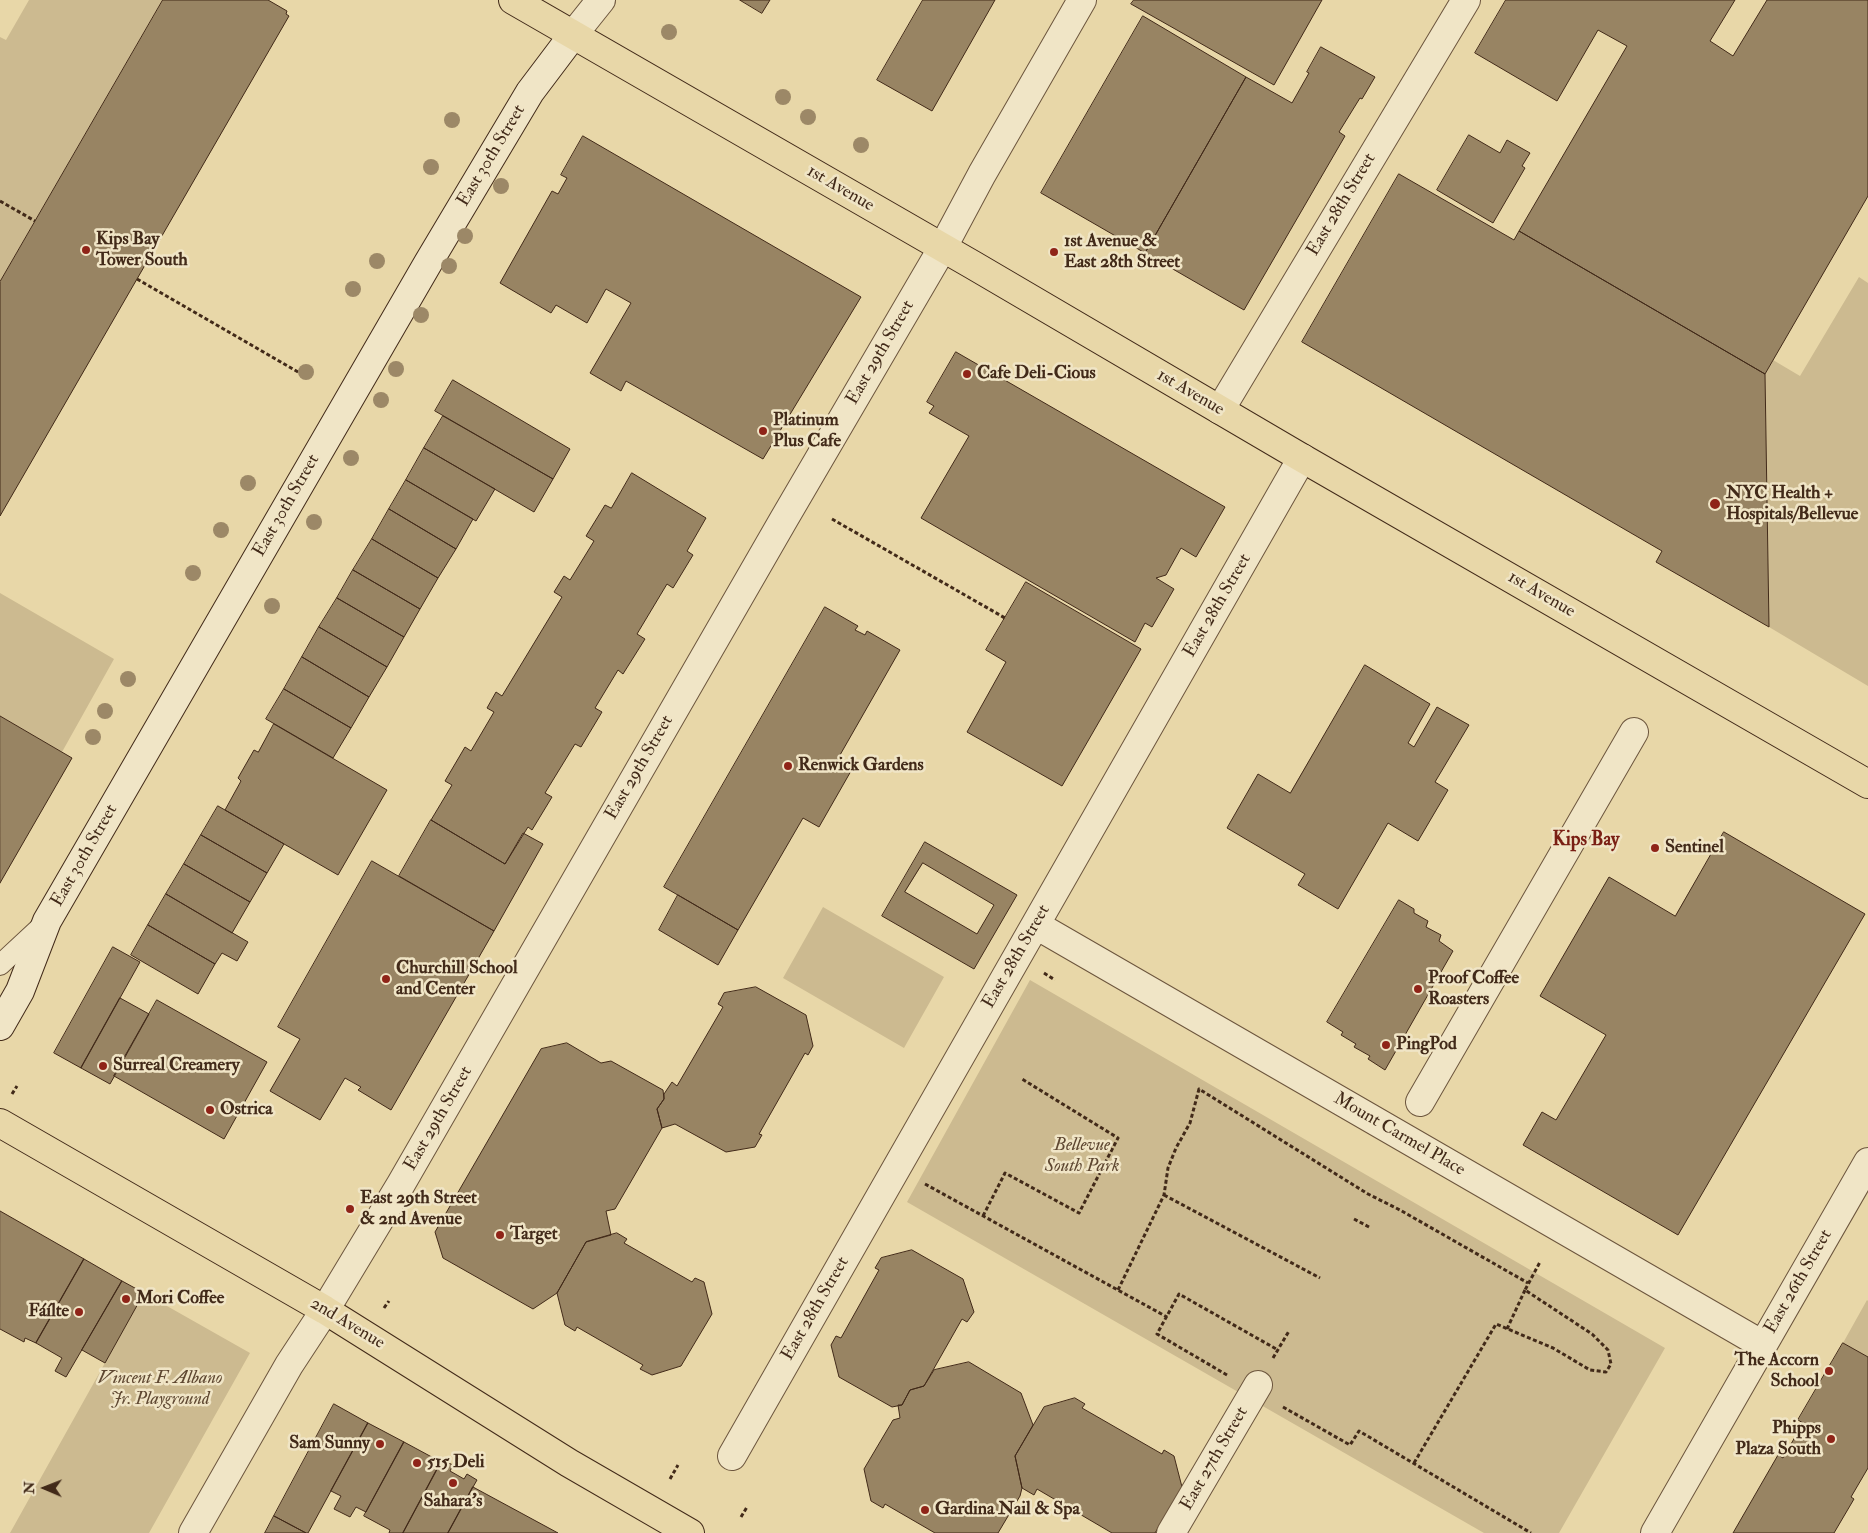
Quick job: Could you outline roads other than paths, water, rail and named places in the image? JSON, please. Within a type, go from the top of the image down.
[{"type":"main road","name":"1st Avenue","points":[[513,0],[1868,784]]},
{"type":"main road","name":"2nd Avenue","points":[[0,1123],[325,1310],[569,1463],[686,1532]]},
{"type":"street","name":"East 30th Street","points":[[0,1026],[20,992],[47,921],[428,263],[530,92],[601,0]]},
{"type":"street","name":"East 29th Street","points":[[193,1533],[289,1365],[325,1310],[406,1176],[779,528],[943,248],[982,174],[1082,0]]},
{"type":"street","name":"East 28th Street","points":[[1220,410],[1466,0]]},
{"type":"street","name":"East 28th Street","points":[[732,1456],[1302,458]]},
{"type":"street","points":[[1420,1102],[1634,732]]},
{"type":"street","name":"Mount Carmel Place","points":[[1036,925],[1763,1346]]},
{"type":"street","name":"East 26th Street","points":[[1655,1533],[1868,1162]]},
{"type":"street","name":"East 27th Street","points":[[1171,1533],[1258,1385]]},
{"type":"lane","points":[[0,966],[47,921]]},
{"type":"place","name":"Kips Bay Tower South","points":[[86,250]]},
{"type":"place","name":"1st Avenue & East 28th Street","points":[[1054,252]]},
{"type":"place","name":"Cafe Deli-Cious","points":[[967,374]]},
{"type":"place","name":"Platinum Plus Cafe","points":[[763,431]]},
{"type":"place","name":"NYC Health + Hospitals/Bellevue","points":[[1715,504]]},
{"type":"place","name":"Renwick Gardens","points":[[788,766]]},
{"type":"place","name":"Sentinel","points":[[1655,848]]},
{"type":"place","name":"Churchill School and Center","points":[[386,979]]},
{"type":"place","name":"Proof Coffee Roasters","points":[[1418,989]]},
{"type":"place","name":"PingPod","points":[[1386,1045]]},
{"type":"place","name":"Surreal Creamery","points":[[103,1066]]},
{"type":"place","name":"Ostrica","points":[[210,1110]]},
{"type":"place","name":"East 29th Street & 2nd Avenue","points":[[350,1209]]},
{"type":"place","name":"Target","points":[[500,1235]]},
{"type":"place","name":"Mori Coffee","points":[[126,1299]]},
{"type":"place","name":"Fáílte","points":[[79,1312]]},
{"type":"place","name":"The Accorn School","points":[[1829,1371]]},
{"type":"place","name":"Phipps Plaza South","points":[[1831,1439]]},
{"type":"place","name":"Sam Sunny","points":[[380,1444]]},
{"type":"place","name":"515 Deli","points":[[417,1463]]},
{"type":"place","name":"Sahara's","points":[[453,1483]]},
{"type":"place","name":"Gardina Nail & Spa","points":[[925,1510]]},
{"type":"district","name":"Kips Bay","points":[[1586,841]]},
{"type":"park label","name":"Bellevue South Park","points":[[1082,1156]]},
{"type":"park label","name":"Vincent F. Albano Jr. Playground","points":[[160,1389]]}]
